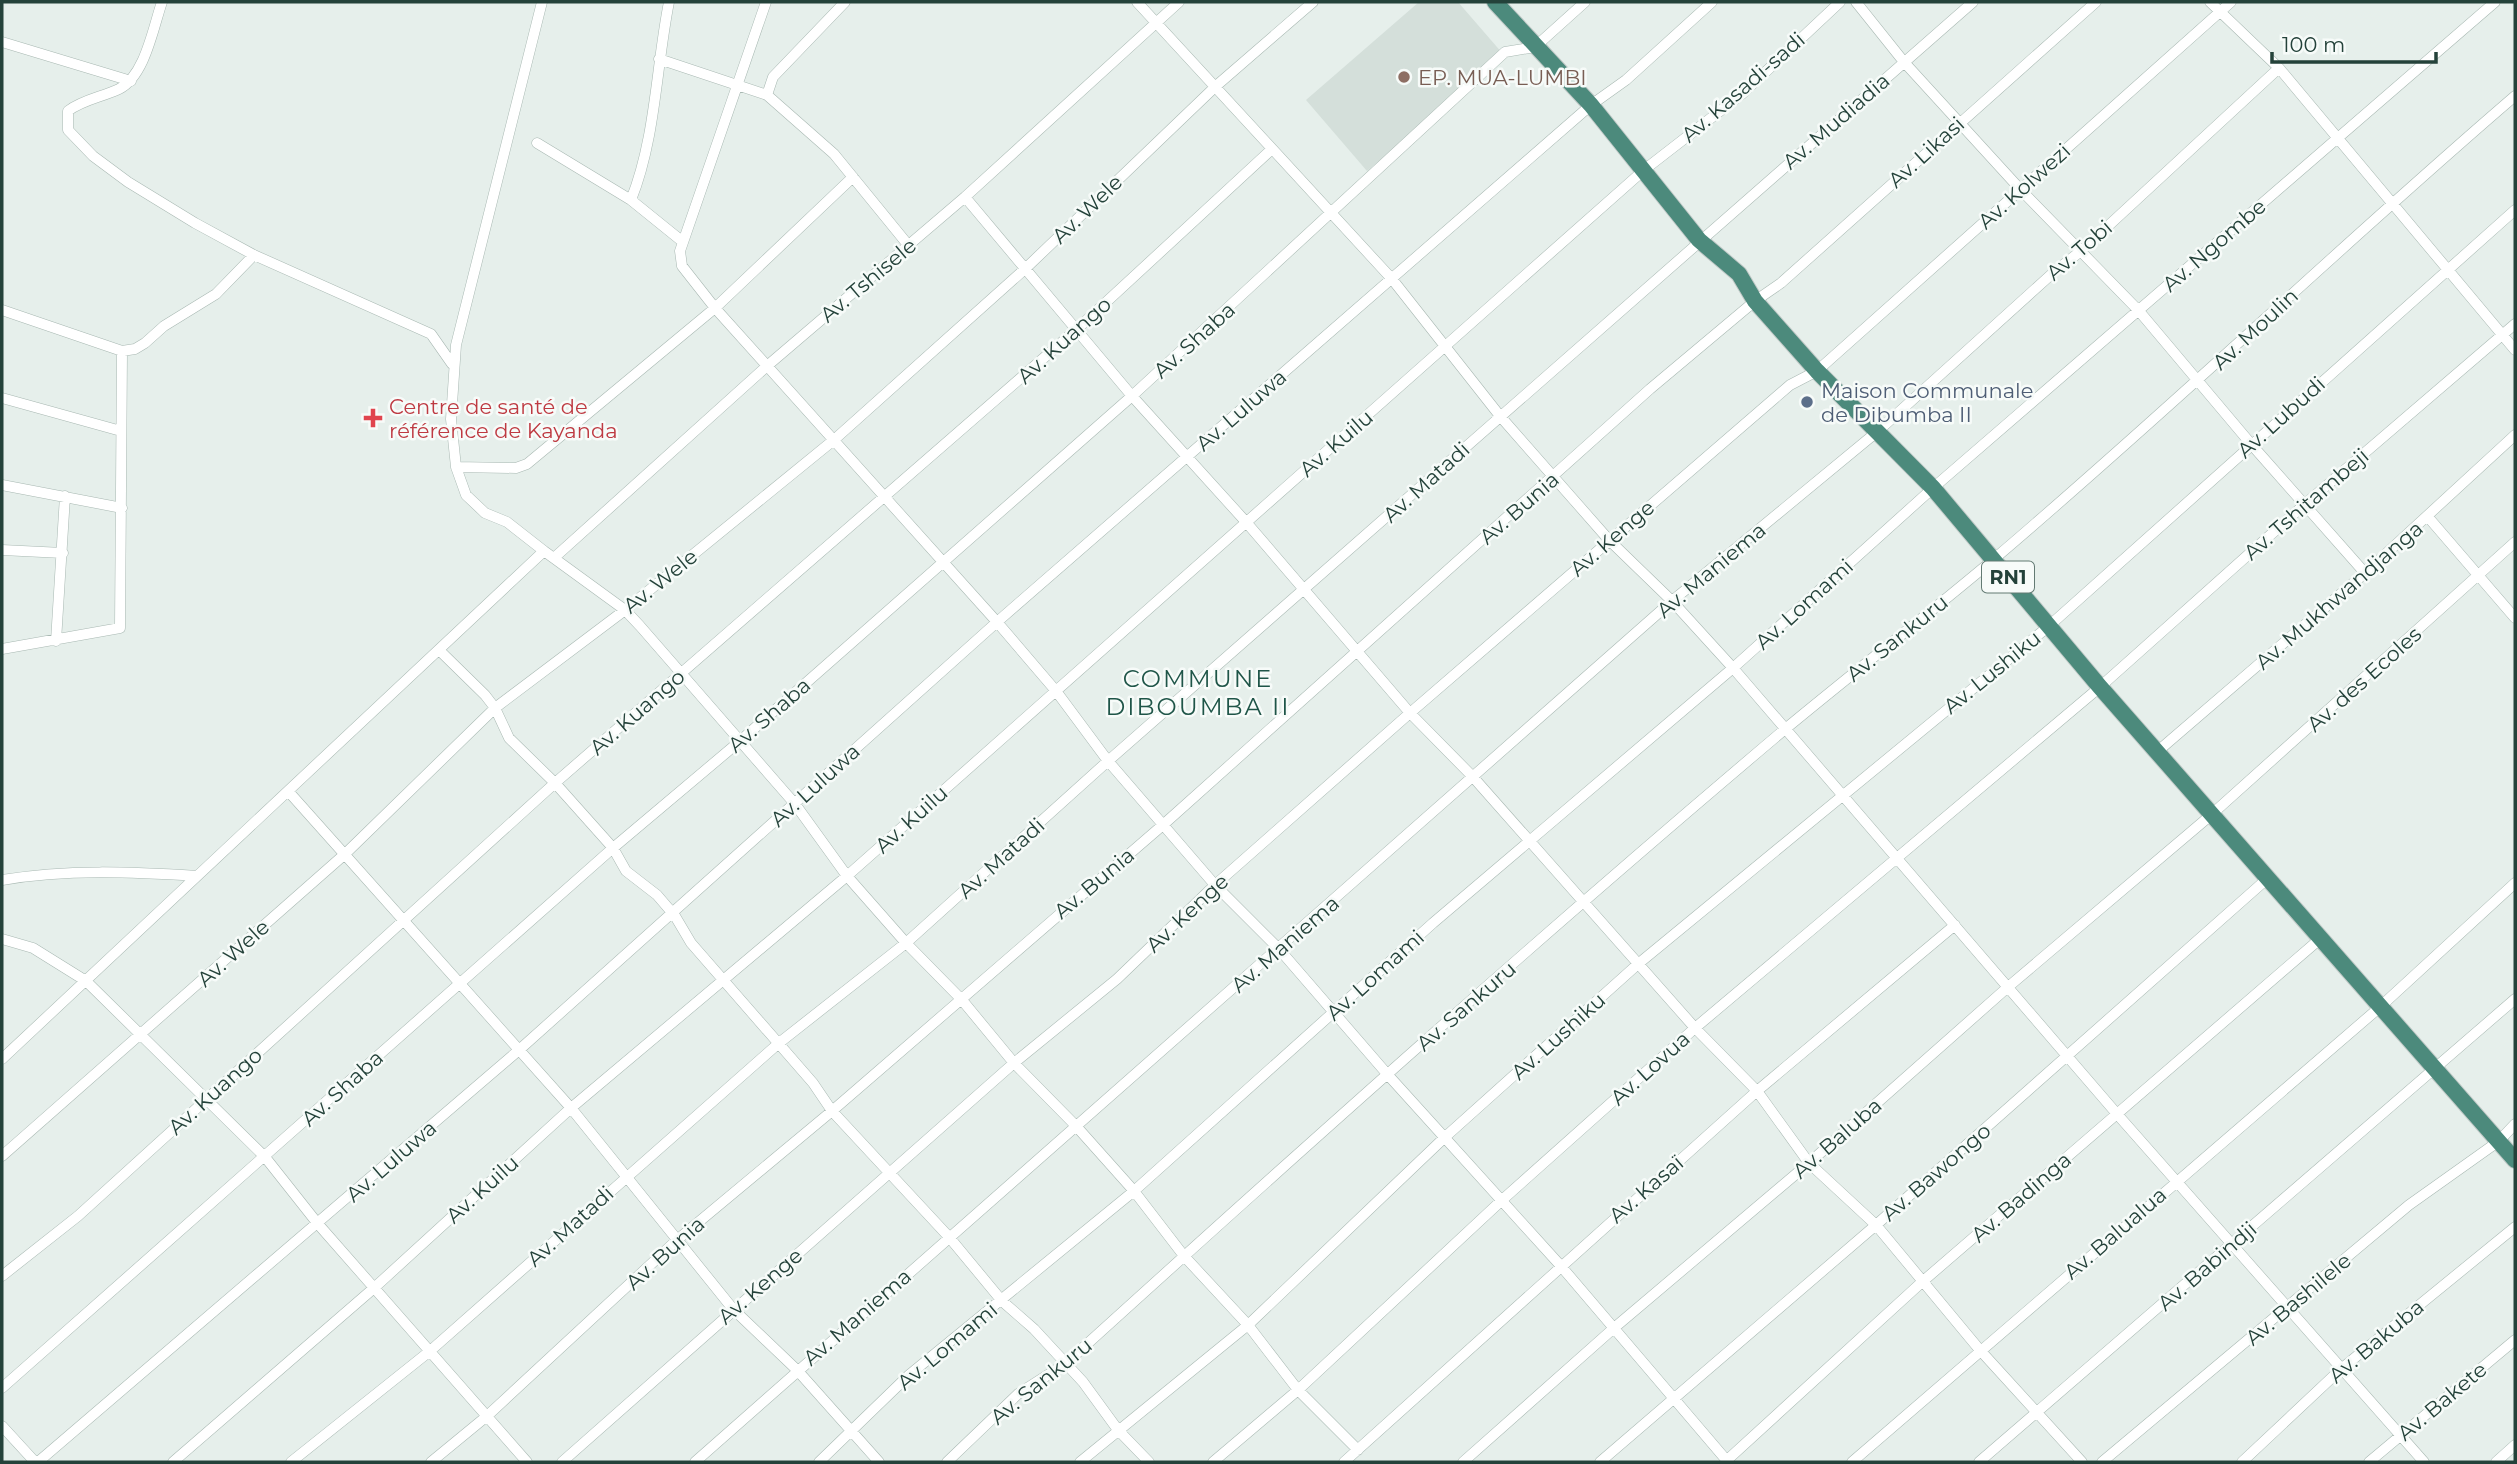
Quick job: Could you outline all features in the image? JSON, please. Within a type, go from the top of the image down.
[{"type":"highway","name":"RN1","points":[[1495,2],[1591,105],[1699,240],[1738,274],[1755,301],[1816,371],[1933,488],[2100,687],[2515,1160]]},
{"type":"street","points":[[162,2],[131,81],[107,95],[75,105],[68,111],[68,130],[93,156],[128,182],[254,255],[431,334],[452,364]]},
{"type":"street","points":[[542,2],[452,364],[452,419],[456,467],[463,489],[473,504],[507,522],[625,610],[795,804],[847,876],[906,943],[962,1000],[1014,1063],[1076,1126],[1134,1191],[1184,1256],[1248,1325],[1298,1390],[1358,1450]]},
{"type":"street","points":[[631,200],[650,130],[669,2]]},
{"type":"street","points":[[766,2],[683,242],[679,260],[682,266],[715,308],[998,622],[1056,691],[1108,761],[1215,886],[1279,949],[1444,1138],[1560,1265],[1727,1462]]},
{"type":"street","points":[[767,95],[774,77],[845,2]]},
{"type":"street","points":[[1137,2],[1392,279],[1500,416],[1609,540],[1672,601],[1787,728],[2117,1114],[2424,1462]]},
{"type":"street","name":"Av. Tshisele","points":[[555,557],[767,366],[965,197],[1179,2]]},
{"type":"street","name":"Av. Wele","points":[[2,1156],[345,854],[495,708],[625,610],[835,439],[1026,268],[1216,86],[1313,2]]},
{"type":"street","points":[[1535,47],[1585,2]]},
{"type":"street","name":"Av. Luluwa","points":[[36,1462],[519,1050],[670,912],[998,622],[1591,105],[1626,80],[1712,2]]},
{"type":"street","name":"Av. Kasadi-sadi","points":[[1644,170],[1742,94],[1840,2]]},
{"type":"street","points":[[1856,2],[1904,62],[2020,189],[2139,311],[2365,573]]},
{"type":"street","name":"Av. Mudiadia","points":[[1699,240],[1973,2]]},
{"type":"street","name":"Av. Likasi","points":[[1755,301],[1782,283],[2096,2]]},
{"type":"street","points":[[2210,2],[2279,68],[2515,351]]},
{"type":"street","name":"Av. Kolwezi","points":[[1816,371],[2231,2]]},
{"type":"street","name":"Av. Ngombe","points":[[1933,488],[2495,2]]},
{"type":"street","points":[[2,42],[131,81]]},
{"type":"street","name":"Av. Shaba","points":[[2,1388],[613,848],[740,741],[1132,396],[1505,52],[1535,47]]},
{"type":"street","points":[[659,59],[767,95],[834,154],[909,246]]},
{"type":"street","name":"Av. Tobi","points":[[1878,431],[2054,272],[2081,251],[2279,68]]},
{"type":"street","name":"Av. Moulin","points":[[1993,560],[2199,381],[2389,203],[2515,96]]},
{"type":"street","points":[[537,143],[631,200],[683,242]]},
{"type":"street","name":"Av. Kuango","points":[[2,1276],[78,1216],[555,783],[1077,329],[1272,149]]},
{"type":"street","name":"Av. Kuilu","points":[[173,1462],[374,1288],[571,1108],[847,876],[1644,170]]},
{"type":"street","points":[[456,467],[516,468],[527,464],[715,308],[853,177]]},
{"type":"street","points":[[965,197],[1132,396],[1246,522],[1410,713],[1474,777],[1695,1028],[1757,1091],[1809,1163],[1876,1225],[1979,1349],[2082,1462]]},
{"type":"street","name":"Av. Lubudi","points":[[2049,626],[2515,210]]},
{"type":"street","name":"Av. Matadi","points":[[291,1462],[430,1351],[626,1175],[779,1043],[906,943],[1108,761],[1699,240]]},
{"type":"street","points":[[2,310],[122,351],[135,349],[145,344],[164,326],[216,294],[254,255]]},
{"type":"street","name":"Av. Bunia","points":[[430,1462],[487,1416],[677,1240],[962,1000],[1164,824],[1650,389],[1755,301]]},
{"type":"street","name":"Av. Tshitambeji","points":[[2100,687],[2305,504],[2515,324]]},
{"type":"street","points":[[2,649],[120,628],[122,351]]},
{"type":"street","name":"Av. Kenge","points":[[562,1462],[1014,1063],[1117,979],[1215,886],[1410,713],[1790,385],[1816,371]]},
{"type":"street","points":[[2,398],[121,431]]},
{"type":"street","name":"Av. Maniema","points":[[695,1462],[1672,601],[1878,431]]},
{"type":"street","name":"Av. Mukhwandjanga","points":[[2158,751],[2365,573],[2515,435]]},
{"type":"street","points":[[2,485],[122,508]]},
{"type":"street","name":"Av. Lomami","points":[[819,1462],[909,1375],[1134,1191],[1530,839],[1733,668],[1933,488]]},
{"type":"street","points":[[56,641],[65,496]]},
{"type":"street","points":[[2428,517],[2515,618]]},
{"type":"street","name":"Av. des Ecoles","points":[[2211,815],[2515,542]]},
{"type":"street","points":[[2,550],[63,553]]},
{"type":"street","points":[[2,1059],[544,551]]},
{"type":"street","name":"Av. Sankuru","points":[[947,1462],[1018,1394],[1065,1364],[1584,903],[1787,728],[1993,560]]},
{"type":"street","name":"Av. Lushiku","points":[[1080,1462],[1248,1325],[1444,1138],[1638,964],[2049,626]]},
{"type":"street","points":[[439,650],[495,708],[509,738],[555,783],[613,848],[626,871],[657,895],[691,943],[779,1043],[832,1111],[949,1237],[1002,1301],[1034,1329],[1118,1430],[1149,1462]]},
{"type":"street","name":"Av. Lovua","points":[[1213,1462],[1298,1390],[1501,1201],[1695,1028],[2100,687]]},
{"type":"street","points":[[288,792],[571,1108],[733,1309],[797,1370],[879,1462]]},
{"type":"street","name":"Av. Baluba","points":[[1463,1462],[2008,987],[2211,815]]},
{"type":"street","points":[[2,880],[37,874],[117,871],[197,876]]},
{"type":"street","name":"Av. Bawongo","points":[[1600,1462],[1876,1225],[2268,878]]},
{"type":"street","name":"Av. Balualua","points":[[1852,1462],[1979,1349],[2380,1007],[2515,883]]},
{"type":"street","name":"Av. Kasaï","points":[[1344,1462],[1560,1265],[1757,1091],[1955,925]]},
{"type":"street","name":"Av. Badinga","points":[[1727,1462],[1922,1282],[2321,938]]},
{"type":"street","points":[[2,939],[33,948],[86,981],[265,1157],[318,1224],[527,1462]]},
{"type":"street","name":"Av. Babindji","points":[[1979,1462],[2515,999]]},
{"type":"street","name":"Av. Bashilele","points":[[2102,1462],[2409,1205],[2499,1141],[2515,1124]]},
{"type":"street","name":"Av. Bakuba","points":[[2242,1462],[2341,1369],[2515,1227]]},
{"type":"street","name":"Av. Bakete","points":[[2369,1462],[2515,1340]]},
{"type":"street","points":[[2,1426],[36,1462]]},
{"type":"street","points":[[2496,1462],[2515,1445]]},
{"type":"shaded area","name":"EP. MUA-LUMBI","points":[[1419,2],[1458,2],[1503,54],[1367,171],[1306,100]]},
{"type":"place","name":"EP. MUA-LUMBI","points":[[1404,77]]},
{"type":"place","name":"Maison Communale de Dibumba II","points":[[1807,402]]},
{"type":"place","name":"Centre de santé de référence de Kayanda","points":[[373,418]]},
{"type":"district","name":"COMMUNE DIBOUMBA II","points":[[1198,692]]}]
